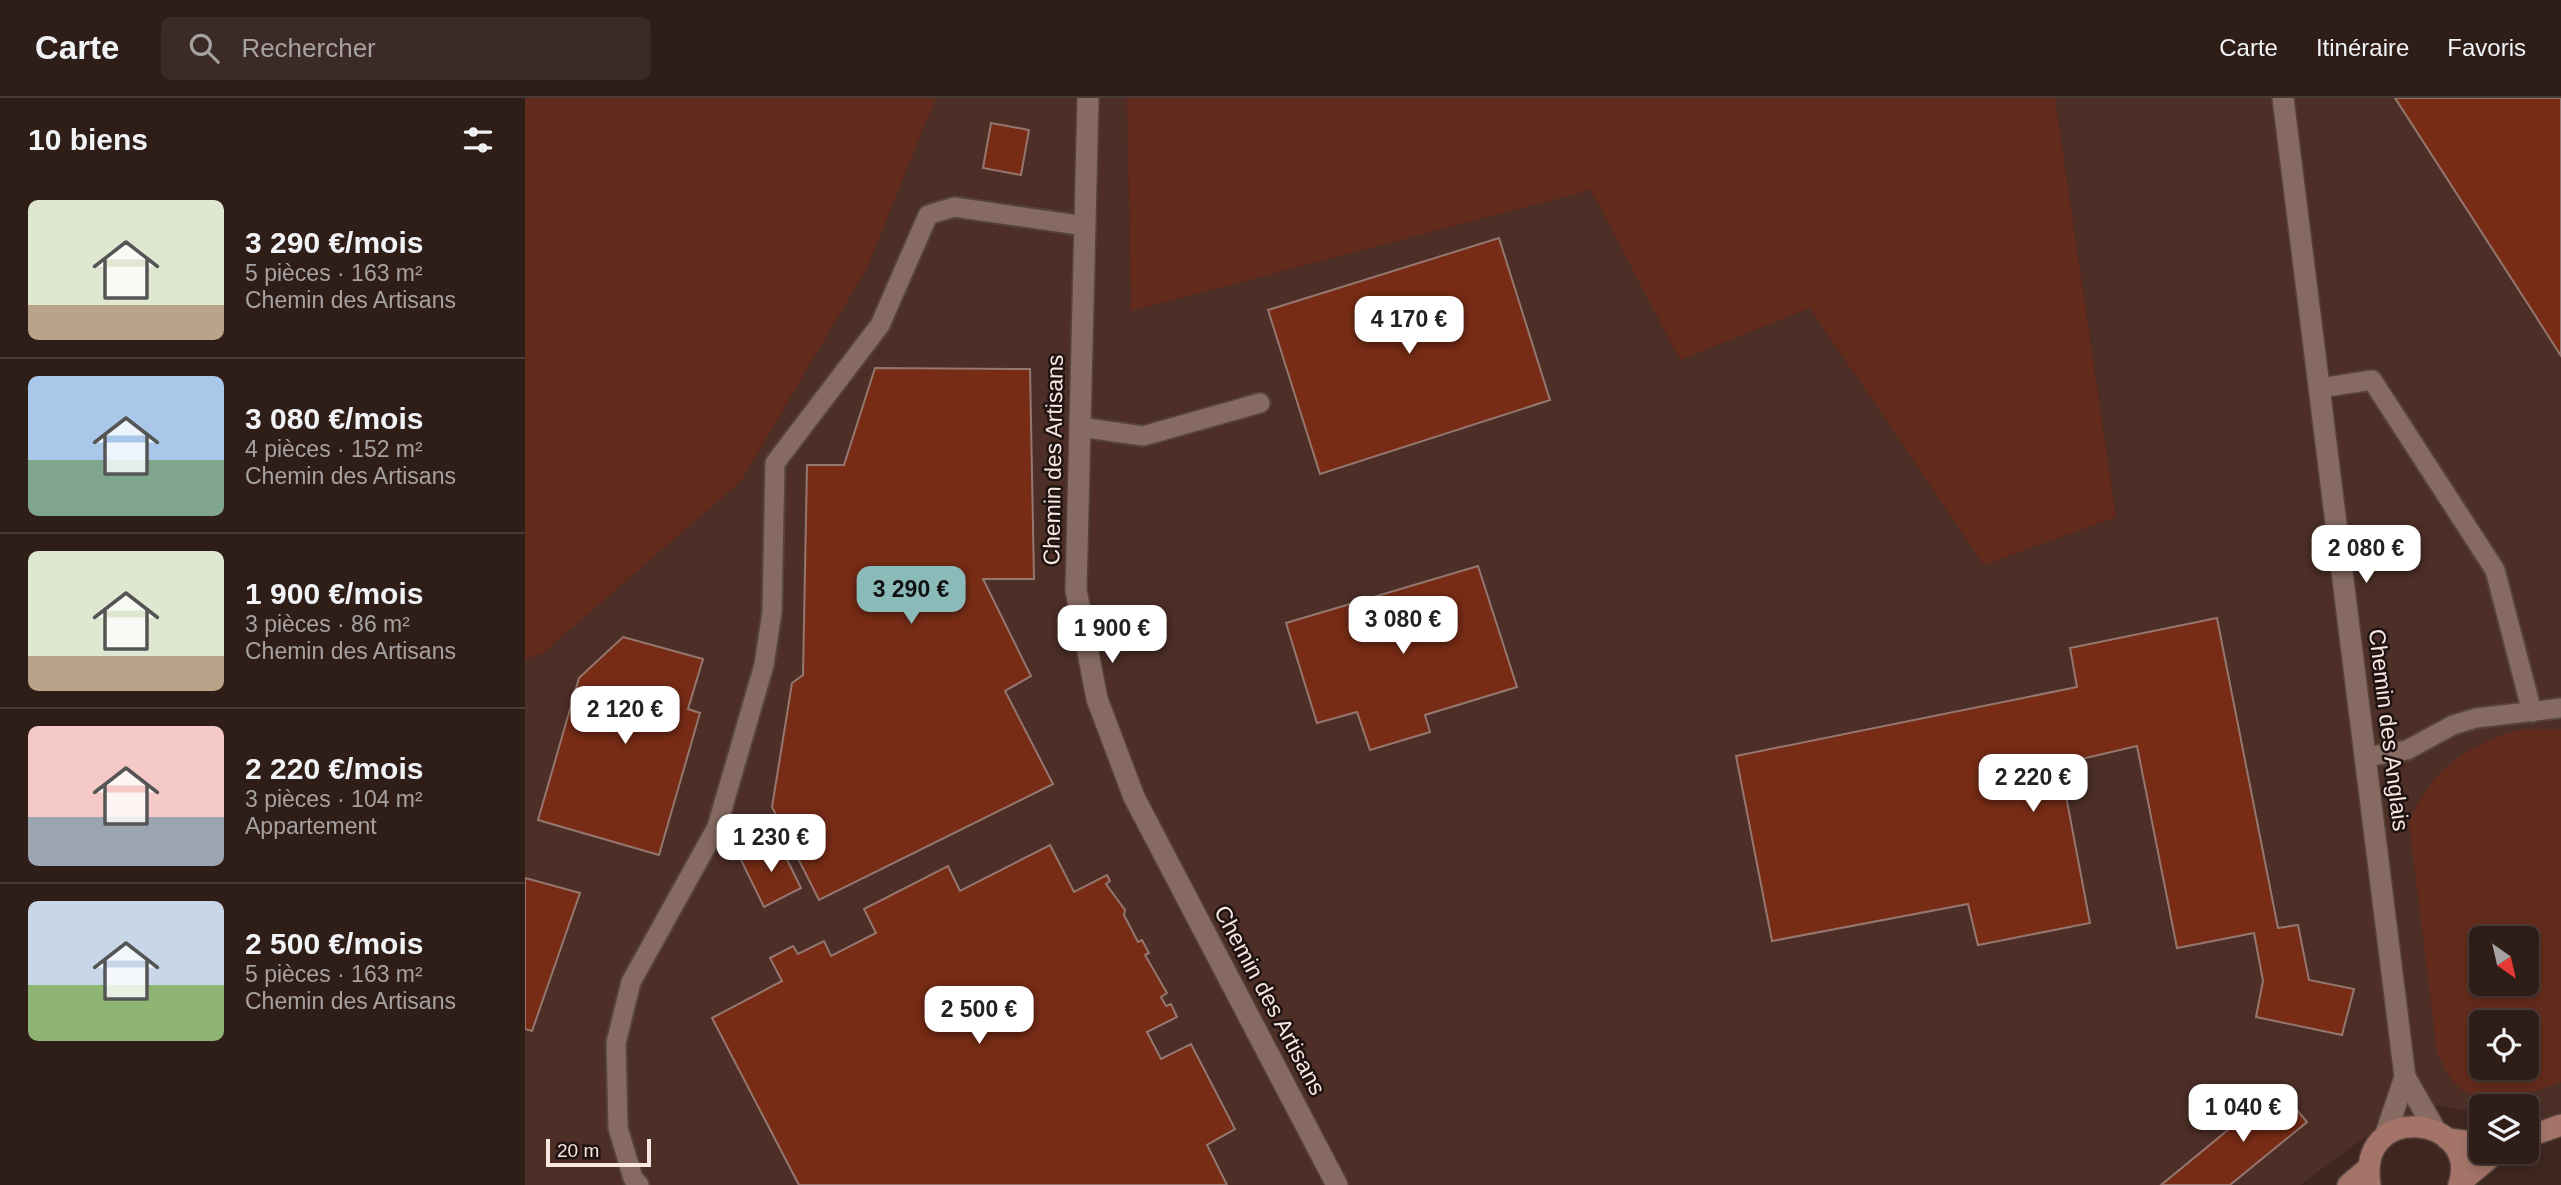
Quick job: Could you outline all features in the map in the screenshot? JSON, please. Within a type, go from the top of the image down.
[{"type":"main road","points":[[2348,1185],[2369,1176],[2372,1152],[2385,1136],[2411,1125],[2469,1141]]},
{"type":"main road","points":[[2539,1133],[2561,1125]]},
{"type":"main road","points":[[2441,1135],[2460,1161],[2459,1185]]},
{"type":"main road","points":[[2459,1185],[2483,1164]]},
{"type":"street","name":"Chemin des Artisans","points":[[1088,98],[1076,590],[1097,699],[1135,797],[1337,1185]]},
{"type":"street","name":"Chemin des Anglais","points":[[2283,98],[2405,1077],[2441,1135]]},
{"type":"street","name":"Chemin des Anglais","points":[[2385,1136],[2405,1077]]},
{"type":"lane","points":[[632,1183],[618,1128],[615,1043],[631,982],[717,827],[764,665],[772,612],[775,463],[880,326],[928,215],[954,207],[1084,226]]},
{"type":"lane","points":[[2320,388],[2372,380],[2495,570],[2532,712]]},
{"type":"lane","points":[[1080,427],[1143,436],[1260,403]]},
{"type":"lane","points":[[2366,757],[2407,750],[2453,724],[2476,718],[2561,708]]},
{"type":"shaded area","points":[[525,98],[936,98],[867,268],[741,481],[543,653],[525,659]]},
{"type":"shaded area","points":[[936,98],[1127,98],[1131,311],[1591,190],[1680,360],[1810,308],[1984,565],[2116,517],[2055,98],[2561,98],[2561,1113],[2539,1121],[2539,1094],[2469,1094],[2469,1112],[2437,1105],[2369,1134],[2300,1185],[525,1185],[525,659],[543,653],[741,481],[867,268]]},
{"type":"shaded area","points":[[1127,98],[2055,98],[2116,517],[1984,565],[1810,308],[1680,360],[1591,190],[1131,311]]},
{"type":"shaded area","points":[[2561,729],[2561,1082],[2527,1094],[2471,1094],[2453,1081],[2437,1052],[2409,821],[2428,789],[2450,764],[2493,739],[2518,730]]},
{"type":"building","points":[[2395,98],[2561,98],[2561,356],[2533,312]]},
{"type":"building","points":[[991,123],[1029,130],[1021,175],[983,168]]},
{"type":"building","points":[[1499,238],[1550,400],[1320,474],[1268,310]]},
{"type":"building","points":[[875,368],[1030,369],[1034,579],[983,579],[1031,676],[1005,691],[1053,784],[819,900],[772,807],[792,683],[803,675],[807,465],[844,465]]},
{"type":"building","points":[[1478,566],[1517,687],[1425,715],[1430,732],[1370,750],[1357,712],[1317,723],[1286,623]]},
{"type":"building","points":[[2217,618],[2278,928],[2298,925],[2309,980],[2354,989],[2342,1035],[2256,1017],[2263,981],[2254,933],[2177,948],[2137,746],[2060,764],[2090,923],[1978,945],[1968,904],[1772,941],[1736,756],[2077,687],[2070,648]]},
{"type":"building","points":[[623,637],[703,659],[688,709],[700,713],[659,855],[538,820],[579,678]]},
{"type":"building","points":[[778,841],[801,888],[764,907],[741,860]]},
{"type":"building","points":[[1050,845],[1074,892],[1107,875],[1110,881],[1106,884],[1125,910],[1124,915],[1138,942],[1142,940],[1149,953],[1145,955],[1167,993],[1161,997],[1166,1006],[1171,1004],[1177,1017],[1147,1032],[1161,1059],[1191,1044],[1235,1129],[1207,1145],[1227,1185],[799,1185],[712,1018],[782,981],[770,958],[793,946],[798,954],[824,941],[831,956],[876,933],[864,909],[948,866],[960,891]]},
{"type":"building","points":[[525,878],[580,893],[532,1031],[525,1029]]},
{"type":"building","points":[[2279,1088],[2307,1122],[2230,1185],[2161,1185]]}]
